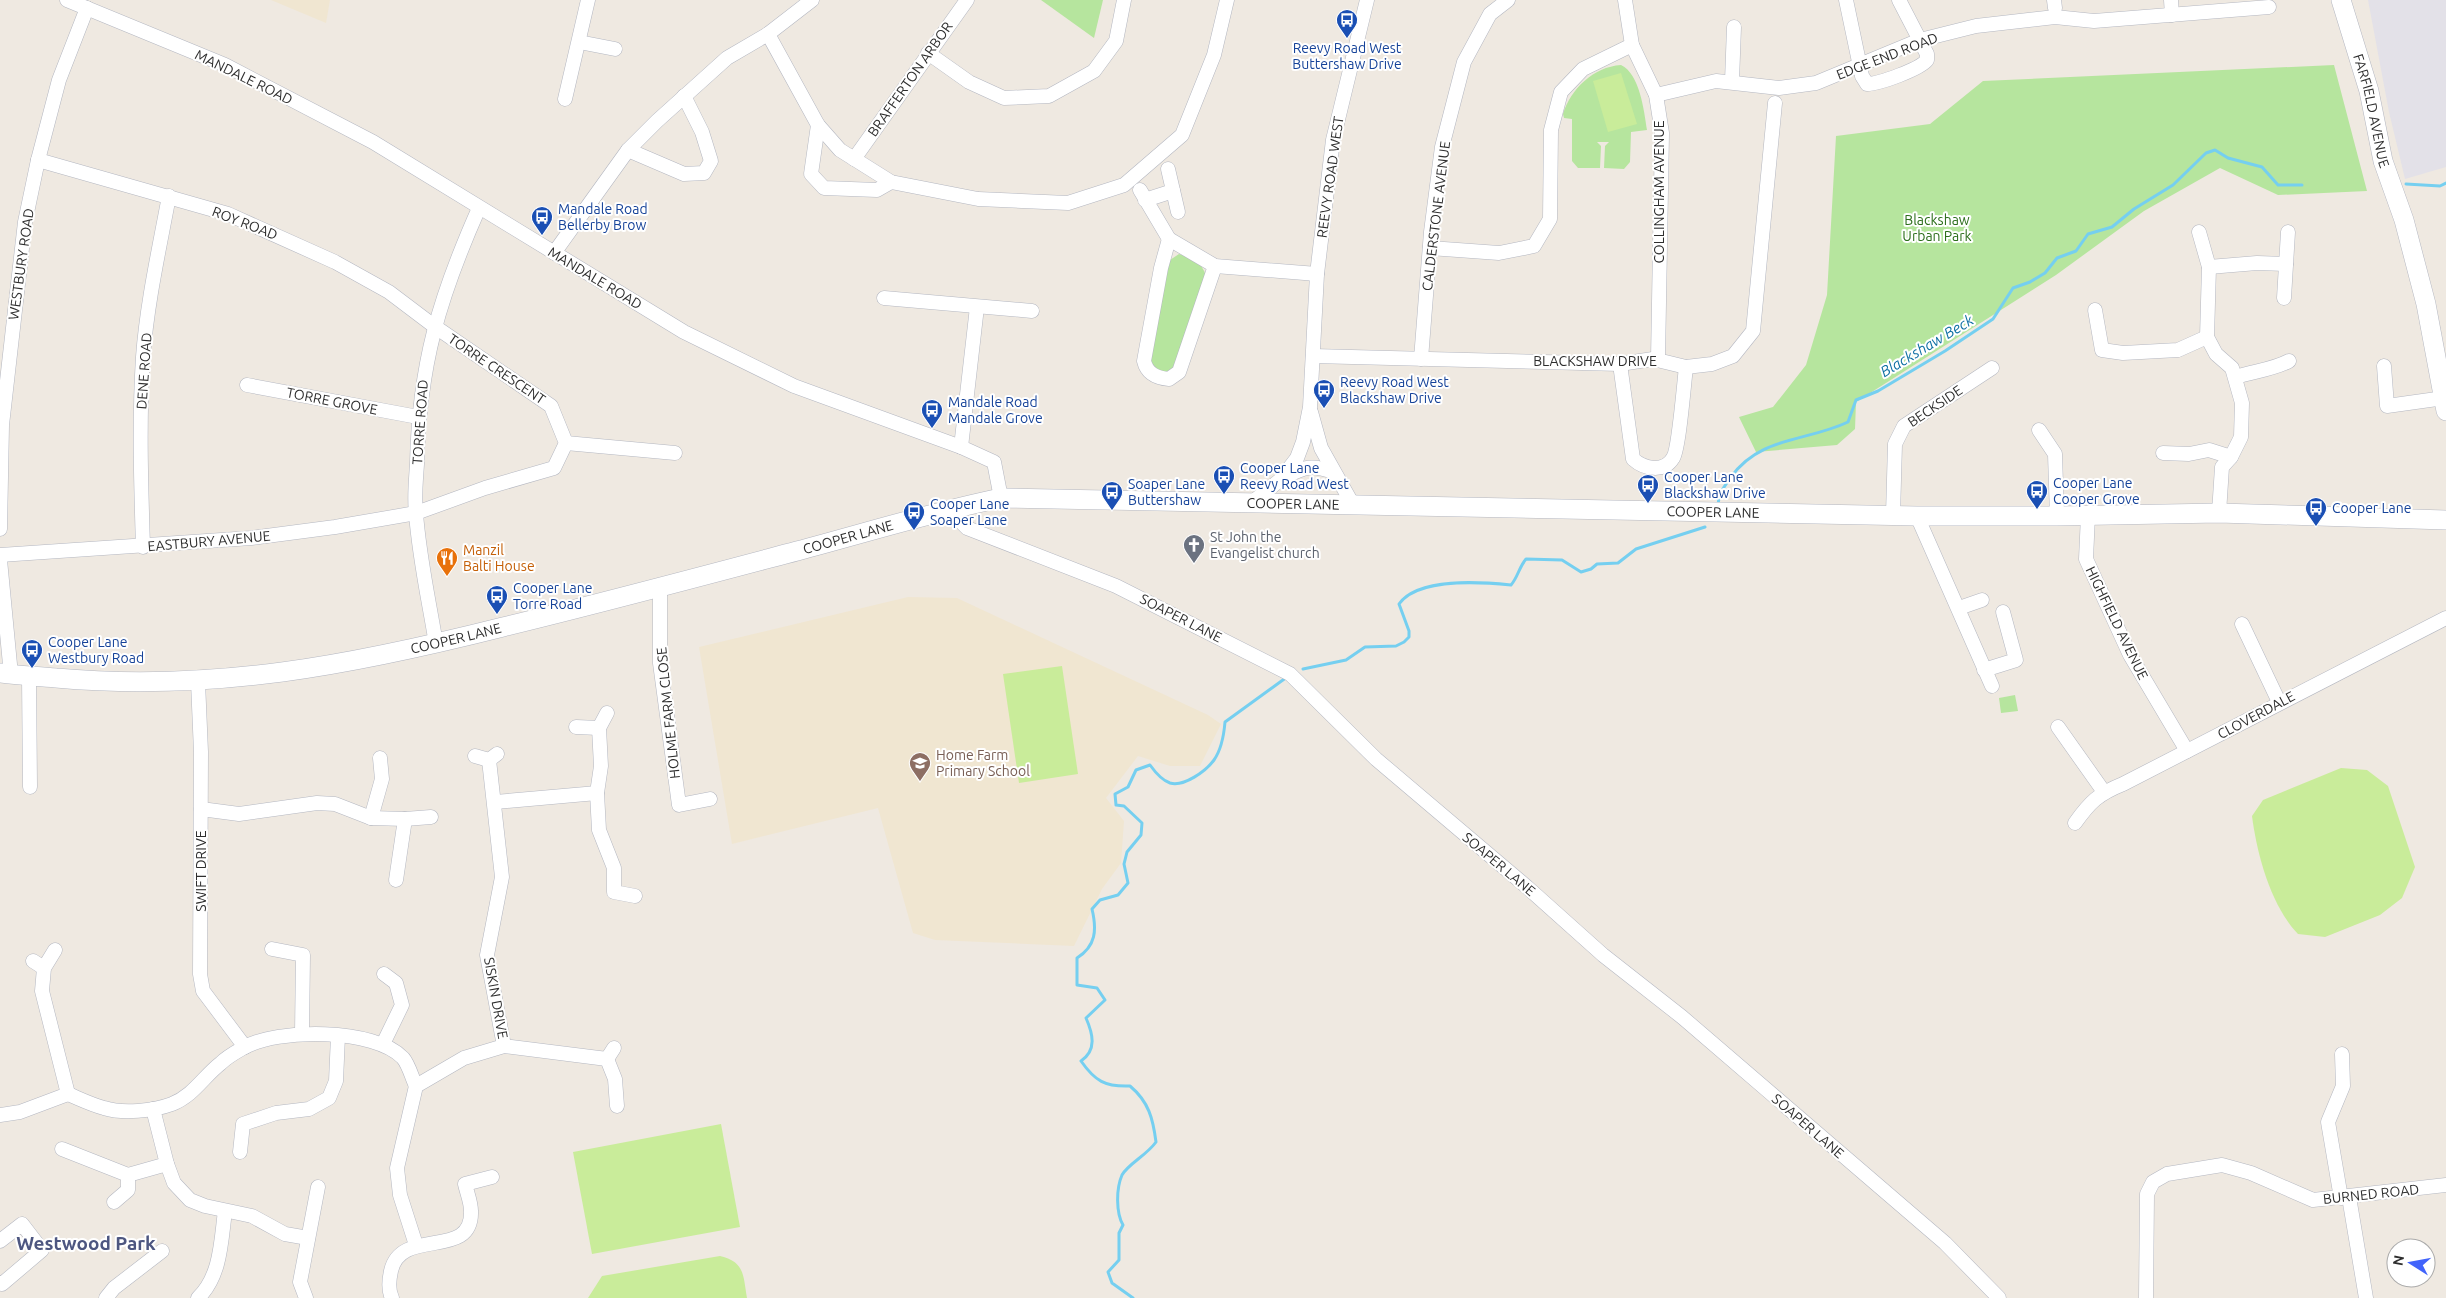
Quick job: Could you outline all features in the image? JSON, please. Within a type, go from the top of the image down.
[{"type":"main road","name":"FARFIELD AVENUE","points":[[2341,0],[2369,90],[2383,161],[2404,220],[2426,304],[2445,405]]},
{"type":"main road","name":"COOPER LANE","points":[[13,675],[92,681],[198,682],[266,676],[339,665],[436,644],[660,588],[952,508],[1001,498],[1917,516],[2219,513],[2446,520]]},
{"type":"street","name":"MANDALE ROAD","points":[[67,0],[225,66],[372,142],[684,332],[794,386],[961,447],[994,462],[1001,498]]},
{"type":"street","points":[[566,99],[588,0]]},
{"type":"street","points":[[554,253],[628,150],[727,58],[768,34],[812,0]]},
{"type":"street","name":"BRAFFERTON ARBOR","points":[[854,159],[966,0]]},
{"type":"street","points":[[928,54],[969,82],[1004,98],[1050,96],[1094,71],[1116,41],[1124,0]]},
{"type":"street","points":[[768,34],[818,125],[840,150],[891,182],[978,199],[1068,203],[1124,185],[1182,135],[1214,55],[1227,0]]},
{"type":"street","name":"REEVY ROAD WEST","points":[[1310,407],[1317,274],[1333,140],[1367,0]]},
{"type":"street","name":"CALDERSTONE AVENUE","points":[[1421,359],[1430,248],[1442,147],[1464,62],[1490,14],[1508,0]]},
{"type":"street","name":"COLLINGHAM AVENUE","points":[[1625,0],[1632,45],[1656,95],[1662,133],[1658,359]]},
{"type":"street","points":[[1846,0],[1864,81],[1867,84],[1888,79],[1924,64],[1927,60],[1927,54],[1899,0]]},
{"type":"street","points":[[2171,0],[2172,15]]},
{"type":"street","name":"EDGE END ROAD","points":[[1656,95],[1716,81],[1732,81],[1779,88],[1816,83],[1920,40],[1976,26],[2055,17],[2094,21],[2269,7]]},
{"type":"street","name":"WESTBURY ROAD","points":[[0,529],[2,425],[25,222],[38,160],[59,80],[87,8]]},
{"type":"street","points":[[1732,81],[1734,27]]},
{"type":"street","points":[[579,42],[615,49]]},
{"type":"street","points":[[1430,248],[1499,253],[1534,246],[1550,219],[1552,130],[1561,92],[1584,69],[1632,45]]},
{"type":"street","points":[[628,150],[684,174],[704,173],[711,161],[702,132],[684,96]]},
{"type":"street","name":"BLACKSHAW DRIVE","points":[[1313,356],[1620,364],[1658,359],[1686,367],[1712,364],[1733,356],[1753,331],[1775,103]]},
{"type":"street","points":[[818,125],[811,174],[824,188],[877,190],[891,182]]},
{"type":"street","name":"ROY ROAD","points":[[38,160],[228,214],[335,262],[389,292],[434,326]]},
{"type":"street","points":[[1168,170],[1178,212]]},
{"type":"street","points":[[1172,191],[1142,195],[1169,239],[1215,266],[1317,274]]},
{"type":"street","name":"DENE ROAD","points":[[143,547],[140,447],[143,357],[152,284],[169,196]]},
{"type":"street","name":"TORRE ROAD","points":[[436,644],[416,513],[418,417],[424,370],[434,326],[454,265],[479,208]]},
{"type":"street","points":[[2198,232],[2209,267],[2207,338],[2216,354],[2232,368],[2242,403],[2241,437],[2231,457],[2222,467],[2219,513]]},
{"type":"street","points":[[2284,298],[2288,232]]},
{"type":"street","points":[[1169,239],[1161,268],[1144,361],[1149,372],[1169,380],[1179,372],[1215,266]]},
{"type":"street","points":[[2209,267],[2257,263],[2286,264]]},
{"type":"street","points":[[884,298],[1032,311]]},
{"type":"street","points":[[961,447],[977,307]]},
{"type":"street","points":[[2095,310],[2102,350],[2124,354],[2178,350],[2207,338]]},
{"type":"street","name":"TORRE CRESCENT","points":[[434,326],[551,406],[566,443]]},
{"type":"street","points":[[2236,377],[2253,371],[2276,368],[2289,361]]},
{"type":"street","points":[[1620,364],[1633,459],[1639,465],[1647,468],[1663,467],[1674,457],[1686,367]]},
{"type":"street","points":[[2384,366],[2387,406],[2445,405]]},
{"type":"street","name":"BECKSIDE","points":[[1893,515],[1895,444],[1904,426],[1992,368]]},
{"type":"street","name":"TORRE GROVE","points":[[247,385],[418,417]]},
{"type":"street","points":[[1310,407],[1321,448],[1353,505]]},
{"type":"street","points":[[1280,480],[1297,458],[1310,407]]},
{"type":"street","points":[[2039,430],[2055,454],[2056,516]]},
{"type":"street","points":[[416,513],[485,488],[554,468],[566,443],[675,453]]},
{"type":"street","points":[[2163,453],[2189,454],[2209,450],[2231,457]]},
{"type":"street","points":[[1250,504],[1280,480],[1301,469],[1315,466],[1333,472]]},
{"type":"street","name":"SOAPER LANE","points":[[952,508],[957,518],[967,528],[1116,586],[1290,674],[1376,759],[1603,954],[1682,1017],[1903,1207],[1944,1243],[1999,1298]]},
{"type":"street","name":"EASTBURY AVENUE","points":[[0,555],[143,547],[251,538],[336,527],[416,513]]},
{"type":"street","name":"HIGHFIELD AVENUE","points":[[2088,515],[2086,559],[2130,656],[2187,751]]},
{"type":"street","points":[[1917,516],[1992,686]]},
{"type":"street","points":[[0,560],[13,675],[30,786]]},
{"type":"street","name":"HOLME FARM CLOSE","points":[[660,588],[660,663],[679,811],[710,799]]},
{"type":"street","points":[[1959,608],[1982,600]]},
{"type":"street","points":[[1984,670],[2016,660],[2003,612]]},
{"type":"street","name":"CLOVERDALE","points":[[2074,823],[2091,801],[2104,792],[2446,618]]},
{"type":"street","points":[[2242,624],[2279,702]]},
{"type":"street","name":"SWIFT DRIVE","points":[[198,682],[201,809],[200,974],[203,990],[245,1047]]},
{"type":"street","points":[[607,713],[599,728],[601,766],[597,793],[600,830],[614,868],[614,892],[635,896]]},
{"type":"street","points":[[576,726],[599,728]]},
{"type":"street","points":[[2058,727],[2104,792]]},
{"type":"street","name":"SISKIN DRIVE","points":[[474,756],[493,757],[502,877],[486,956],[504,1046]]},
{"type":"street","points":[[371,818],[382,779],[380,758]]},
{"type":"street","points":[[495,802],[597,793]]},
{"type":"street","points":[[201,809],[239,814],[317,803],[334,804],[371,818],[405,819],[431,816]]},
{"type":"street","points":[[396,880],[405,819]]},
{"type":"street","points":[[272,949],[306,950],[302,1034]]},
{"type":"street","points":[[55,950],[38,964],[42,991],[68,1094]]},
{"type":"street","points":[[383,1044],[402,1005],[396,983],[384,974]]},
{"type":"street","points":[[0,1115],[20,1112],[68,1094],[105,1109],[153,1108],[171,1104],[191,1095],[221,1062],[245,1047],[270,1037],[302,1034],[338,1036],[383,1044],[404,1059],[416,1086],[396,1168],[400,1195],[416,1245]]},
{"type":"street","points":[[240,1152],[243,1124],[276,1113],[309,1109],[329,1098],[336,1081],[338,1036]]},
{"type":"street","points":[[416,1086],[464,1058],[504,1046],[610,1053],[615,1079],[617,1106]]},
{"type":"street","points":[[2342,1054],[2343,1086],[2328,1122],[2366,1298]]},
{"type":"street","points":[[153,1108],[167,1164],[174,1183],[190,1200],[225,1211],[252,1216],[285,1234],[308,1238]]},
{"type":"street","points":[[62,1149],[128,1175],[167,1164]]},
{"type":"street","name":"BURNED ROAD","points":[[2146,1298],[2147,1194],[2153,1182],[2167,1174],[2222,1165],[2251,1173],[2313,1200],[2345,1198],[2446,1185]]},
{"type":"street","points":[[114,1202],[128,1190],[128,1175]]},
{"type":"street","points":[[392,1298],[389,1279],[392,1264],[401,1253],[416,1245],[452,1241],[463,1234],[470,1222],[471,1210],[465,1184],[492,1177]]},
{"type":"street","points":[[306,1298],[300,1282],[318,1187]]},
{"type":"street","points":[[199,1298],[213,1279],[225,1211]]},
{"type":"street","points":[[0,1241],[22,1224],[42,1250],[2,1284],[0,1283]]},
{"type":"street","points":[[106,1298],[114,1288],[162,1251]]},
{"type":"shaded area","points":[[271,0],[330,0],[326,23]]},
{"type":"shaded area","points":[[2368,0],[2446,0],[2446,167],[2405,179],[2389,112]]},
{"type":"shaded area","name":"Home Farm Primary School","points":[[908,597],[957,598],[1208,715],[1221,724],[1200,766],[1170,766],[1138,756],[1106,798],[1124,821],[1121,863],[1102,889],[1074,946],[935,940],[913,933],[878,808],[732,844],[699,647]]},
{"type":"green space","points":[[1041,0],[1103,0],[1094,38]]},
{"type":"green space","points":[[1621,65],[1633,76],[1637,85],[1647,130],[1631,132],[1630,162],[1624,169],[1604,168],[1605,146],[1609,142],[1597,142],[1601,146],[1600,168],[1578,168],[1572,161],[1572,119],[1564,118],[1563,114],[1577,88],[1584,81],[1601,70]]},
{"type":"green space","name":"Blackshaw Urban Park","points":[[2334,65],[2367,191],[2278,195],[2220,168],[2144,211],[2056,275],[1856,402],[1855,429],[1837,445],[1756,452],[1739,417],[1773,407],[1806,365],[1827,295],[1836,136],[1930,124],[1983,81]]},
{"type":"green space","points":[[1621,73],[1637,124],[1608,132],[1593,81]]},
{"type":"green space","points":[[1179,254],[1196,261],[1202,267],[1206,276],[1176,365],[1170,374],[1161,375],[1149,364],[1167,262]]},
{"type":"green space","points":[[1062,666],[1078,774],[1019,783],[1003,674]]},
{"type":"green space","points":[[2015,695],[2018,711],[2001,713],[1999,698]]},
{"type":"green space","points":[[2341,768],[2367,770],[2388,786],[2415,867],[2402,898],[2380,915],[2325,937],[2298,934],[2288,922],[2273,895],[2257,847],[2252,816],[2263,800]]},
{"type":"green space","points":[[721,1124],[740,1227],[592,1254],[573,1152]]},
{"type":"green space","points":[[720,1256],[734,1262],[738,1266],[743,1276],[747,1298],[588,1298],[602,1276]]},
{"type":"waterway","name":"Blackshaw Beck","points":[[1718,504],[1721,493],[1731,477],[1756,454],[1770,447],[1848,422],[1856,400],[1878,391],[1945,351],[1993,319],[2013,288],[2030,282],[2045,273],[2057,258],[2076,251],[2088,234],[2112,227],[2134,209],[2173,185],[2206,153],[2215,150],[2228,158],[2262,167],[2278,185],[2302,185]]},
{"type":"waterway","name":"Blackshaw Beck","points":[[2406,184],[2440,186],[2446,183]]},
{"type":"waterway","name":"Blackshaw Beck","points":[[1303,669],[1346,660],[1365,647],[1396,646],[1404,642],[1409,637],[1409,631],[1399,604],[1408,595],[1420,589],[1451,583],[1511,585],[1526,559],[1562,560],[1581,572],[1591,569],[1597,564],[1618,563],[1636,549],[1705,527]]},
{"type":"waterway","name":"Blackshaw Beck","points":[[1133,1298],[1112,1283],[1108,1272],[1119,1260],[1119,1233],[1123,1225],[1118,1208],[1119,1187],[1125,1171],[1156,1142],[1155,1134],[1146,1105],[1130,1086],[1107,1084],[1101,1081],[1081,1061],[1090,1052],[1092,1041],[1086,1018],[1105,1000],[1097,988],[1077,985],[1077,958],[1088,948],[1094,937],[1092,909],[1100,900],[1118,895],[1128,883],[1124,864],[1127,852],[1141,835],[1142,823],[1124,806],[1116,805],[1115,794],[1128,787],[1136,770],[1150,765],[1161,778],[1176,784],[1182,783],[1200,773],[1214,760],[1219,752],[1225,722],[1287,677]]},
{"type":"place","name":"Reevy Road West Buttershaw Drive","points":[[1347,39]]},
{"type":"place","name":"Mandale Road Bellerby Brow","points":[[542,236]]},
{"type":"place","name":"Reevy Road West Blackshaw Drive","points":[[1324,409]]},
{"type":"place","name":"Mandale Road Mandale Grove","points":[[932,429]]},
{"type":"place","name":"Cooper Lane Reevy Road West","points":[[1224,495]]},
{"type":"place","name":"Cooper Lane Blackshaw Drive","points":[[1648,504]]},
{"type":"place","name":"Cooper Lane Cooper Grove","points":[[2037,510]]},
{"type":"place","name":"Soaper Lane Buttershaw","points":[[1112,511]]},
{"type":"place","name":"Cooper Lane","points":[[2316,527]]},
{"type":"place","name":"Cooper Lane Soaper Lane","points":[[914,531]]},
{"type":"place","name":"St John the Evangelist church","points":[[1194,564]]},
{"type":"place","name":"Manzil Balti House","points":[[447,577]]},
{"type":"place","name":"Cooper Lane Torre Road","points":[[497,615]]},
{"type":"place","name":"Cooper Lane Westbury Road","points":[[32,669]]},
{"type":"place","name":"Home Farm Primary School","points":[[920,782]]},
{"type":"district","name":"Westwood Park","points":[[86,1243]]}]
